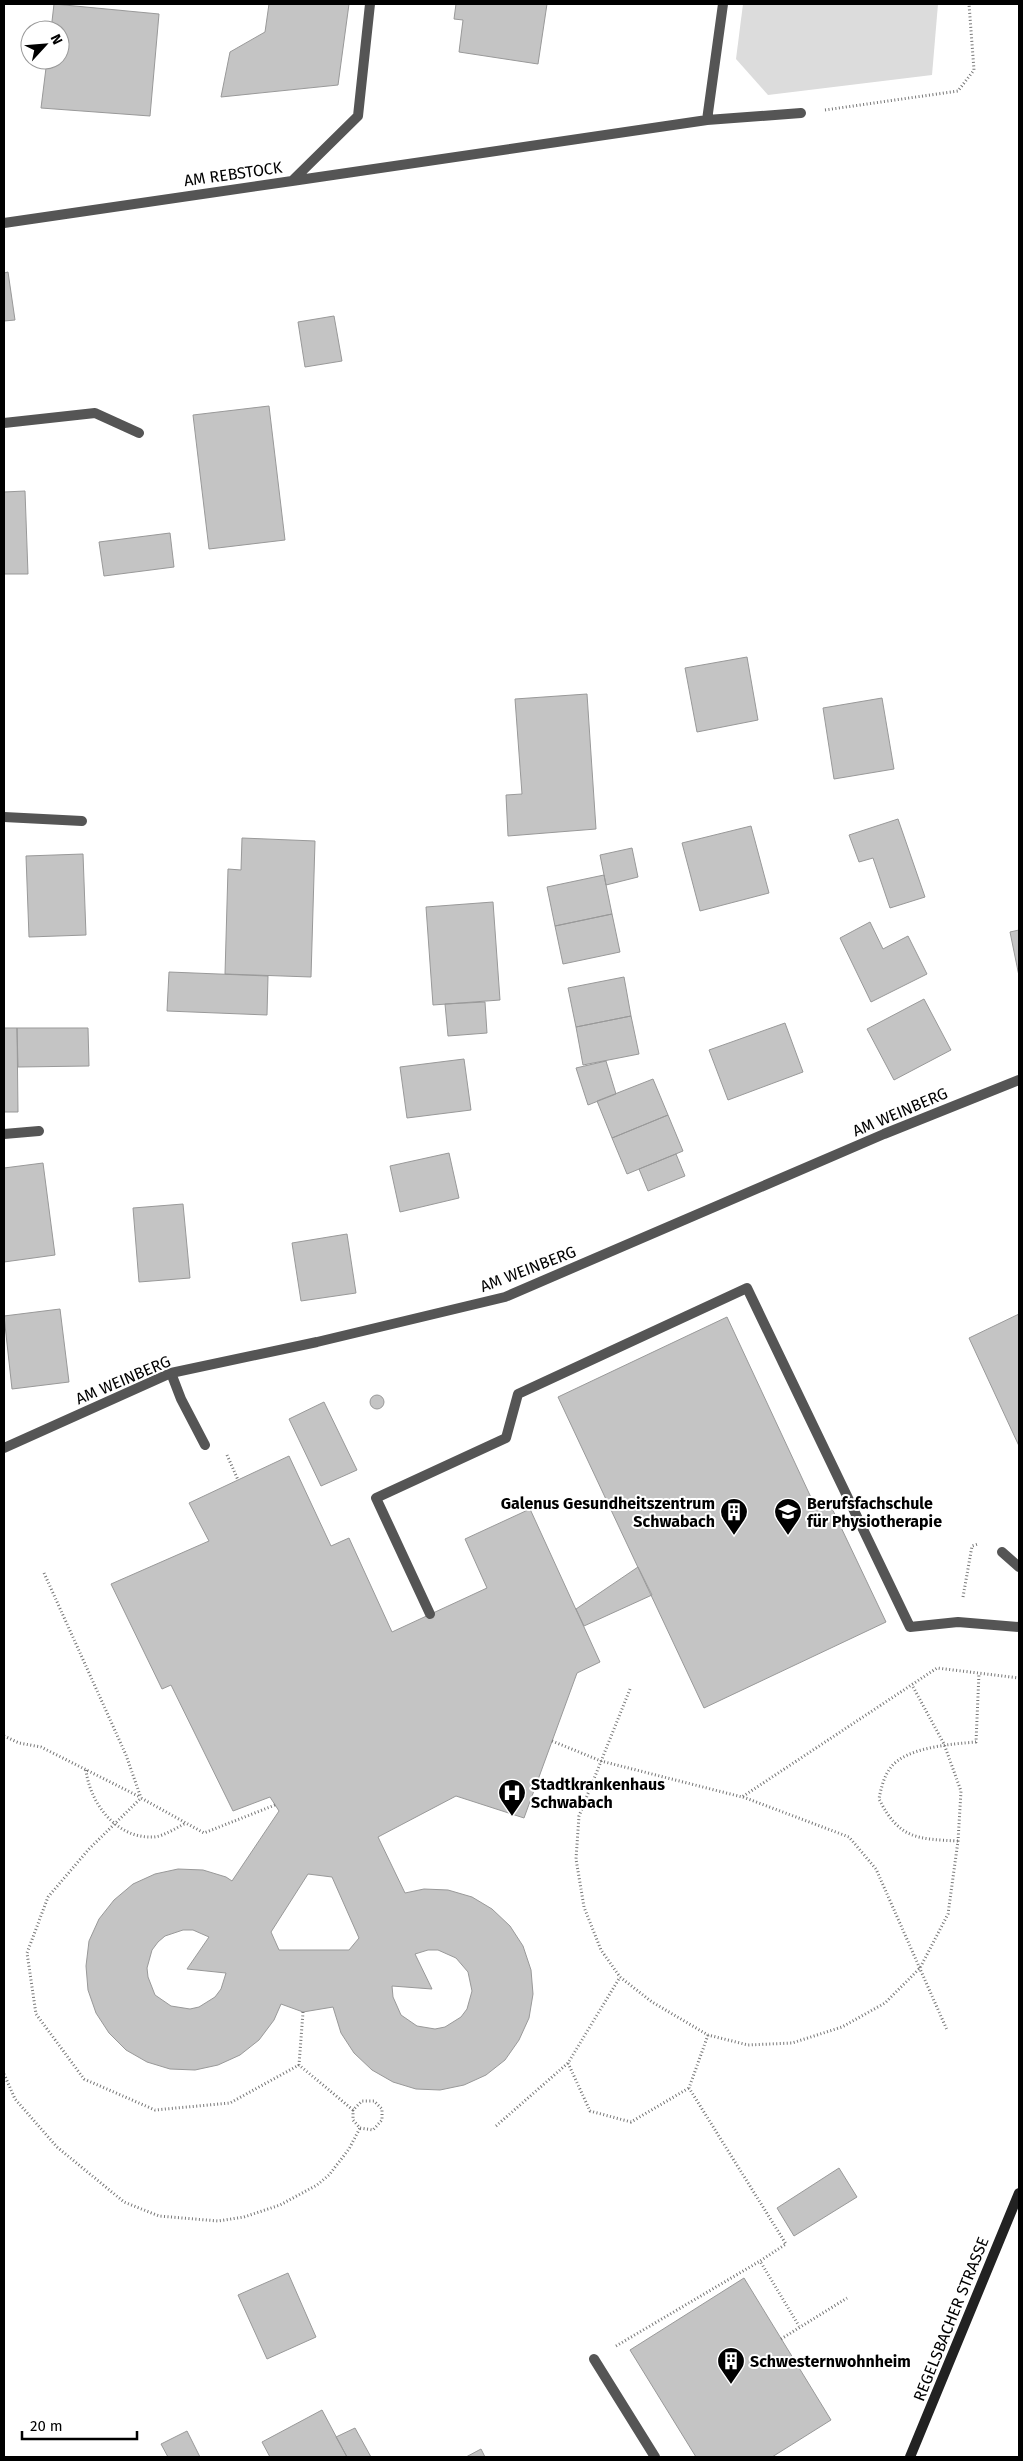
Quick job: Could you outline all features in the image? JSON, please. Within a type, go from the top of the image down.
[{"type":"main road","name":"REGELSBACHER STRASSE","points":[[910,2457],[1019,2193]]},
{"type":"street","name":"AM REBSTOCK","points":[[4,223],[292,181],[358,116],[370,4]]},
{"type":"street","points":[[707,120],[724,4]]},
{"type":"street","points":[[292,181],[707,120],[801,113]]},
{"type":"street","points":[[4,423],[95,413],[140,433]]},
{"type":"street","points":[[4,817],[82,821]]},
{"type":"street","name":"AM WEINBERG","points":[[4,1448],[171,1373],[317,1342],[505,1297],[884,1134],[1019,1080]]},
{"type":"street","points":[[4,1134],[39,1131]]},
{"type":"street","points":[[430,1614],[376,1498],[506,1438],[518,1394],[747,1288],[910,1627],[958,1622],[1019,1627]]},
{"type":"street","points":[[171,1373],[181,1399],[205,1445]]},
{"type":"street","points":[[1002,1552],[1019,1567]]},
{"type":"street","points":[[594,2359],[655,2457]]},
{"type":"path","points":[[801,113],[958,91],[974,70],[969,4]]},
{"type":"path","points":[[223,1447],[238,1480]]},
{"type":"path","points":[[962,1602],[972,1546]]},
{"type":"path","points":[[44,1573],[126,1755],[140,1798]]},
{"type":"path","points":[[742,1797],[936,1668],[1019,1678]]},
{"type":"path","points":[[958,1841],[921,1839],[903,1832],[888,1816],[879,1800],[883,1783],[892,1766],[916,1752],[944,1744],[976,1742],[980,1673]]},
{"type":"path","points":[[630,1689],[580,1816],[576,1859],[584,1907],[601,1950],[620,1977],[652,2002],[708,2035],[748,2045],[792,2043],[842,2028],[885,2003],[920,1968],[948,1914],[958,1841],[961,1792],[944,1744],[912,1685]]},
{"type":"path","points":[[4,1736],[41,1747],[204,1832],[275,1805]]},
{"type":"path","points":[[552,1741],[601,1761],[742,1797],[850,1838],[876,1869],[947,2030]]},
{"type":"path","points":[[86,1770],[88,1786],[98,1807],[115,1824],[132,1835],[155,1837],[186,1823]]},
{"type":"path","points":[[140,1798],[89,1849],[48,1897],[28,1953],[36,2014],[84,2079],[156,2110],[230,2103],[298,2065]]},
{"type":"path","points":[[496,2126],[568,2063],[620,1977]]},
{"type":"path","points":[[298,2065],[304,2012]]},
{"type":"path","points":[[568,2063],[590,2111],[631,2122],[689,2088],[708,2035]]},
{"type":"path","points":[[298,2065],[353,2110]]},
{"type":"path","points":[[4,2074],[15,2099],[57,2147],[124,2202],[159,2216],[218,2221],[244,2217],[280,2205],[317,2185],[329,2175],[349,2149],[360,2128]]},
{"type":"path","points":[[594,2359],[786,2244],[689,2088]]},
{"type":"path","points":[[362,2101],[374,2101],[382,2109],[382,2120],[373,2130],[360,2128],[353,2120],[353,2110],[362,2101]]},
{"type":"path","points":[[760,2261],[800,2326]]},
{"type":"path","points":[[781,2339],[847,2298]]},
{"type":"shaded area","points":[[743,4],[938,4],[932,75],[768,95],[736,59]]},
{"type":"building","points":[[54,4],[159,14],[150,116],[41,108],[46,70],[70,70],[70,20],[52,20]]},
{"type":"building","points":[[269,4],[349,4],[338,85],[221,97],[230,52],[265,32]]},
{"type":"building","points":[[456,4],[547,4],[538,64],[459,52],[463,20],[454,19]]},
{"type":"building","points":[[8,272],[15,320],[4,321],[4,273]]},
{"type":"building","points":[[334,316],[342,361],[305,367],[298,322]]},
{"type":"building","points":[[269,406],[285,540],[209,549],[193,415]]},
{"type":"building","points":[[25,491],[28,574],[4,574],[4,492]]},
{"type":"building","points":[[170,533],[174,567],[104,576],[99,542]]},
{"type":"building","points":[[747,657],[758,720],[697,732],[685,668]]},
{"type":"building","points":[[587,694],[596,829],[508,836],[506,795],[522,794],[515,699]]},
{"type":"building","points":[[882,698],[894,769],[834,779],[823,708]]},
{"type":"building","points":[[898,819],[925,897],[890,908],[873,858],[859,862],[849,835]]},
{"type":"building","points":[[751,826],[769,893],[700,911],[682,843]]},
{"type":"building","points":[[242,838],[315,841],[311,977],[225,974],[228,869],[241,870]]},
{"type":"building","points":[[632,848],[638,877],[606,885],[600,855]]},
{"type":"building","points":[[83,854],[86,935],[29,937],[26,856]]},
{"type":"building","points":[[604,875],[612,914],[555,926],[547,887]]},
{"type":"building","points":[[493,902],[500,1000],[433,1005],[426,907]]},
{"type":"building","points":[[612,914],[620,952],[563,964],[555,926]]},
{"type":"building","points":[[870,922],[883,949],[908,936],[927,974],[871,1002],[840,938]]},
{"type":"building","points":[[1019,930],[1019,976],[1010,932]]},
{"type":"building","points":[[169,972],[268,976],[267,1015],[167,1011]]},
{"type":"building","points":[[624,977],[631,1016],[576,1027],[568,988]]},
{"type":"building","points":[[924,999],[951,1050],[894,1080],[867,1029]]},
{"type":"building","points":[[485,1002],[487,1033],[448,1036],[445,1004]]},
{"type":"building","points":[[631,1016],[639,1054],[583,1065],[576,1027]]},
{"type":"building","points":[[785,1023],[803,1072],[728,1100],[709,1050]]},
{"type":"building","points":[[4,1028],[17,1028],[18,1112],[4,1112]]},
{"type":"building","points":[[17,1028],[88,1028],[89,1066],[18,1067]]},
{"type":"building","points":[[464,1059],[471,1110],[407,1118],[400,1067]]},
{"type":"building","points":[[606,1061],[616,1094],[588,1105],[576,1068]]},
{"type":"building","points":[[653,1079],[668,1115],[612,1138],[597,1101]]},
{"type":"building","points":[[668,1115],[683,1151],[627,1174],[612,1138]]},
{"type":"building","points":[[449,1153],[459,1198],[400,1212],[390,1166]]},
{"type":"building","points":[[676,1154],[685,1176],[648,1191],[639,1169]]},
{"type":"building","points":[[43,1163],[55,1255],[4,1262],[4,1168]]},
{"type":"building","points":[[183,1204],[190,1278],[139,1282],[133,1208]]},
{"type":"building","points":[[347,1234],[356,1293],[301,1301],[292,1243]]},
{"type":"building","points":[[60,1309],[69,1382],[12,1389],[4,1316]]},
{"type":"building","points":[[1019,1314],[1019,1446],[969,1338]]},
{"type":"building","name":"Galenus Gesundheitszentrum Schwabach","points":[[727,1317],[815,1506],[828,1500],[886,1622],[704,1708],[558,1397]]},
{"type":"building","points":[[374,1395],[380,1395],[384,1402],[380,1409],[374,1409],[370,1405],[370,1399]]},
{"type":"building","points":[[324,1402],[357,1470],[321,1486],[289,1419]]},
{"type":"building","points":[[289,1456],[331,1546],[349,1538],[392,1632],[487,1588],[465,1539],[530,1509],[600,1662],[577,1673],[524,1818],[456,1796],[378,1837],[405,1893],[424,1889],[448,1890],[472,1897],[492,1909],[510,1926],[523,1946],[531,1970],[533,1994],[529,2018],[519,2040],[505,2060],[486,2075],[464,2085],[440,2090],[416,2089],[393,2082],[372,2070],[354,2053],[341,2033],[333,2007],[303,2012],[281,2004],[274,2020],[259,2040],[240,2055],[218,2065],[195,2070],[170,2069],[147,2062],[126,2050],[109,2033],[96,2013],[88,1990],[86,1966],[89,1941],[99,1919],[114,1900],[133,1884],[155,1874],[178,1869],[203,1870],[226,1877],[232,1881],[279,1811],[270,1797],[233,1811],[171,1685],[162,1689],[111,1584],[209,1541],[189,1503]],"holes":[[[308,1874],[332,1877],[359,1938],[349,1950],[279,1950],[271,1932]],[[183,1930],[193,1930],[209,1937],[187,1969],[226,1973],[221,1989],[215,1997],[199,2007],[190,2009],[171,2006],[155,1995],[148,1977],[147,1968],[152,1950],[165,1936]],[[428,1950],[438,1950],[456,1958],[468,1972],[472,1991],[467,2009],[461,2017],[445,2027],[435,2029],[417,2026],[401,2015],[393,1997],[392,1986],[432,1989],[415,1954]]]},
{"type":"building","points":[[638,1567],[652,1595],[584,1626],[576,1609]]},
{"type":"building","points":[[839,2168],[857,2197],[794,2236],[777,2208]]},
{"type":"building","points":[[288,2273],[316,2337],[267,2359],[238,2295]]},
{"type":"building","name":"Schwesternwohnheim","points":[[744,2278],[831,2420],[772,2457],[696,2457],[630,2350]]},
{"type":"building","points":[[322,2410],[347,2457],[270,2457],[262,2442]]},
{"type":"building","points":[[355,2428],[371,2457],[347,2457],[336,2437]]},
{"type":"building","points":[[187,2431],[200,2457],[168,2457],[161,2444]]},
{"type":"building","points":[[481,2449],[485,2457],[466,2457]]},
{"type":"place","name":"Galenus Gesundheitszentrum Schwabach","points":[[734,1536]]},
{"type":"place","name":"Berufsfachschule für Physiotherapie","points":[[788,1536]]},
{"type":"place","name":"Stadtkrankenhaus Schwabach","points":[[512,1817]]},
{"type":"place","name":"Schwesternwohnheim","points":[[731,2385]]}]
